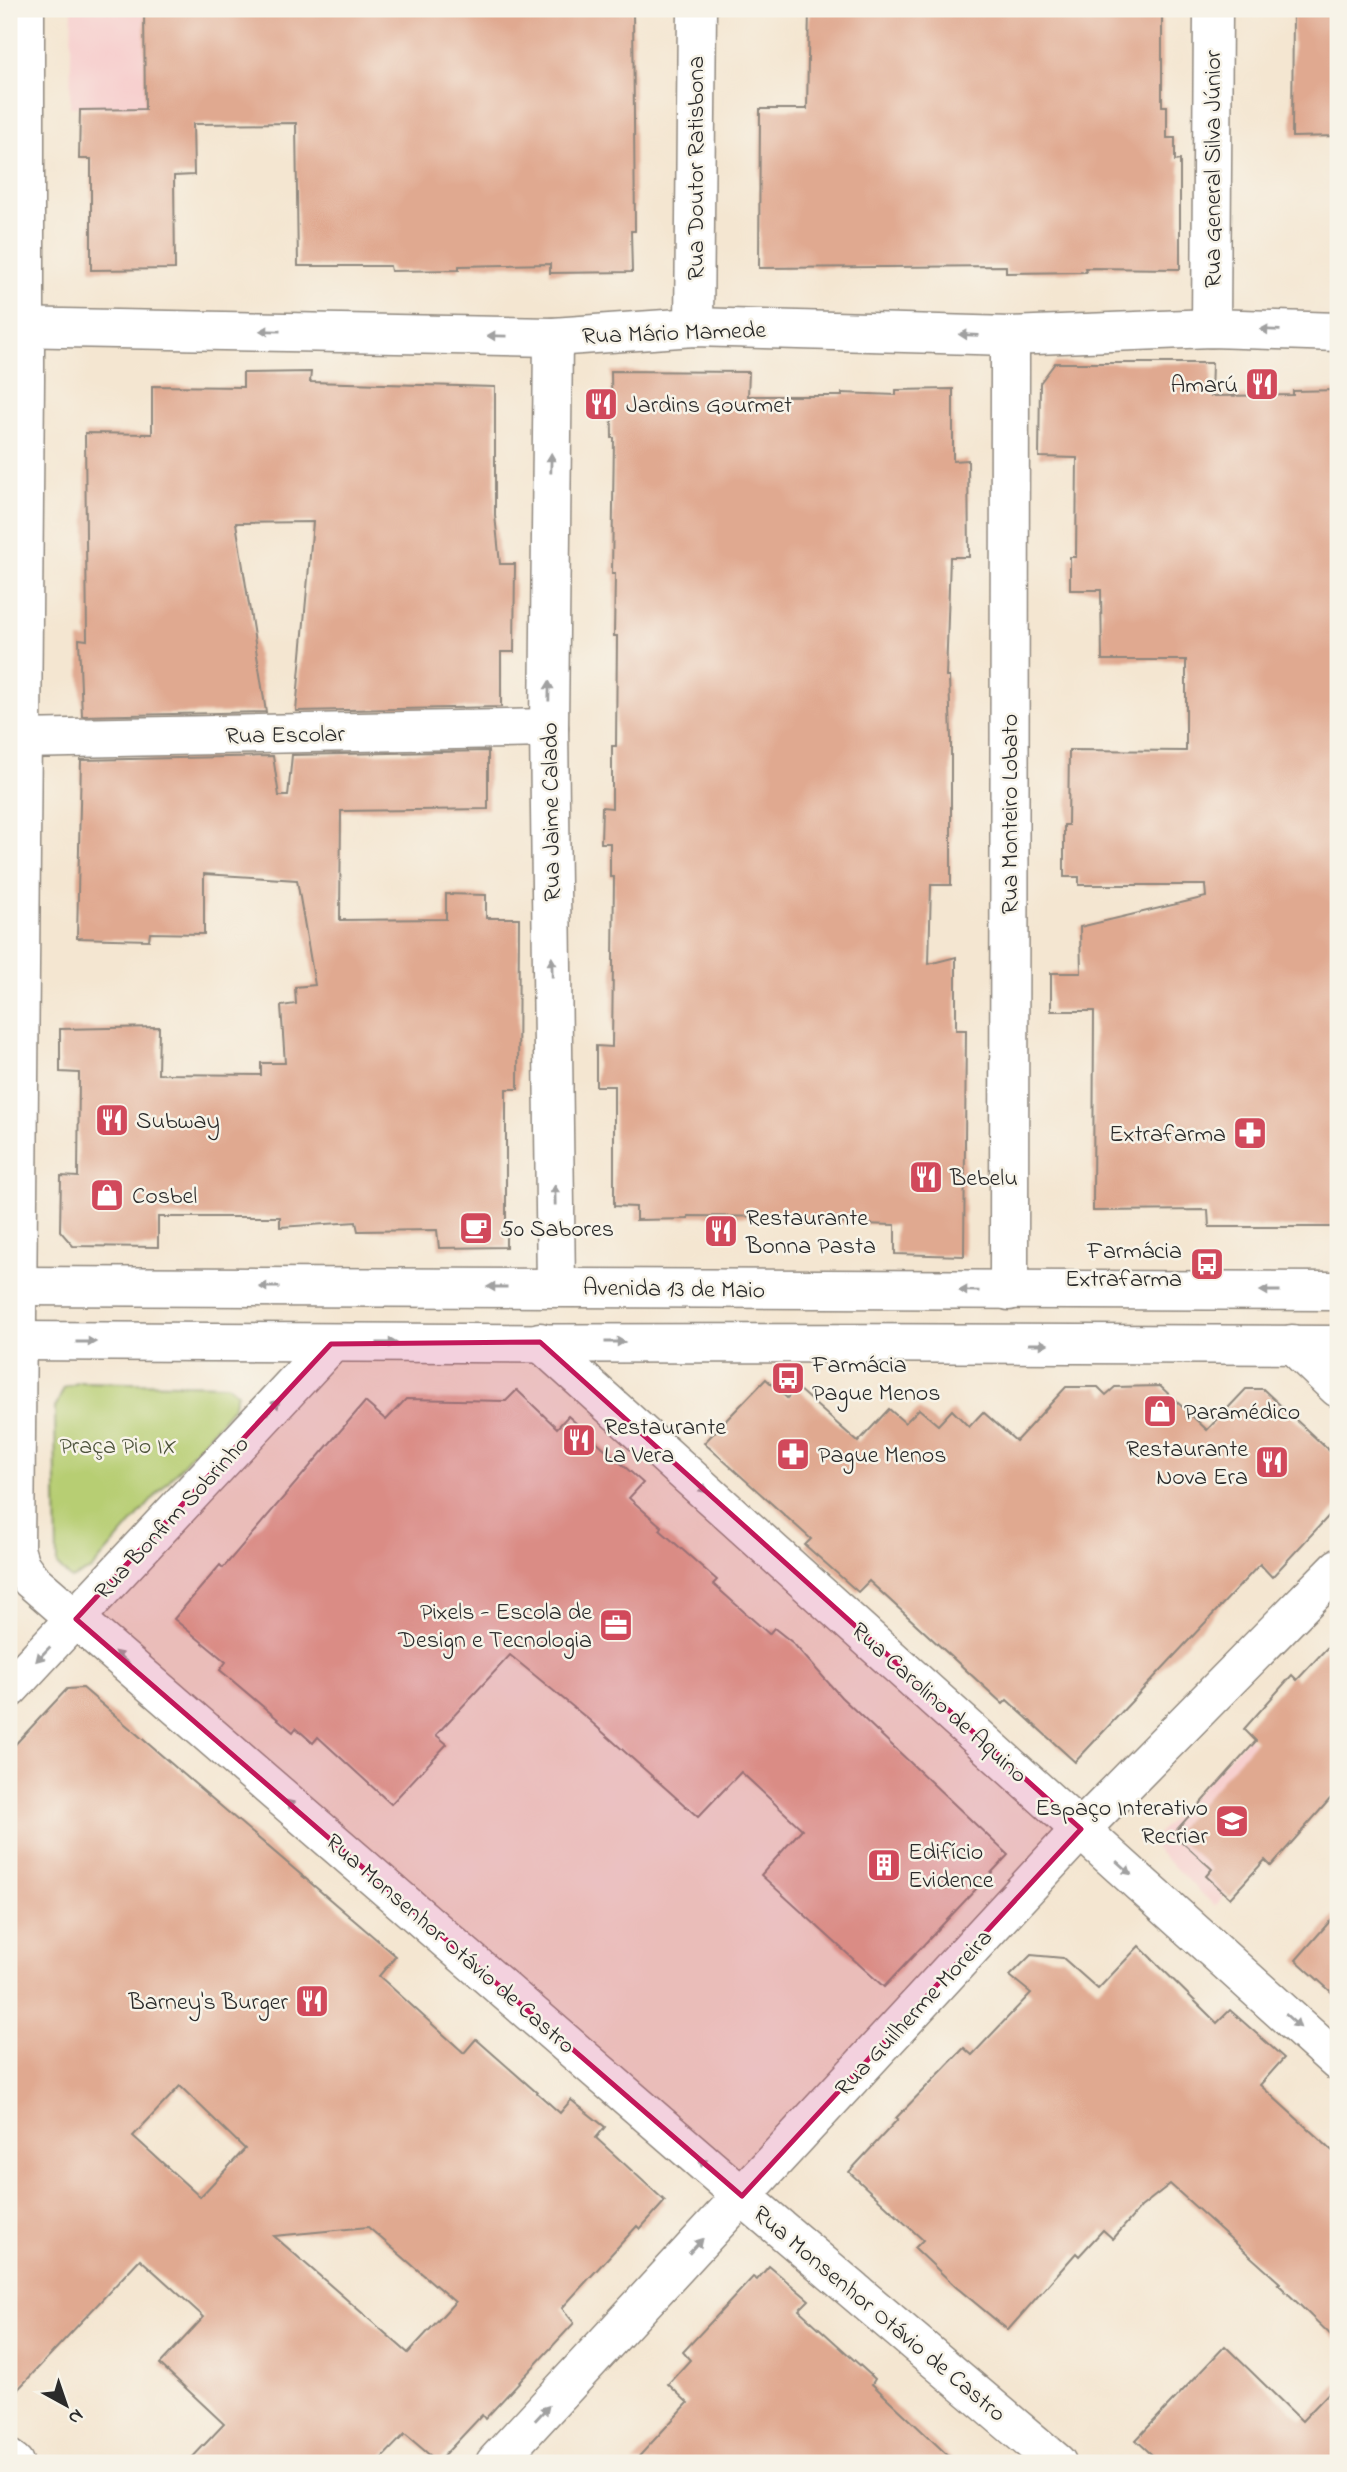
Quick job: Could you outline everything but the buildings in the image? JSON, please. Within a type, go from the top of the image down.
[{"type":"street","name":"Rua Monsenhor Otávio de Castro","points":[[25,9],[17,327],[22,739],[13,1287],[15,1549],[20,1565],[31,1580],[742,2196],[1056,2463]]},
{"type":"street","name":"Rua Doutor Ratisbona","points":[[694,327],[697,9]]},
{"type":"street","name":"Rua General Silva Júnior","points":[[1211,328],[1213,9]]},
{"type":"street","name":"Rua Mário Mamede","points":[[17,327],[553,337],[694,327],[1010,336],[1211,328],[1338,332]]},
{"type":"street","name":"Rua Monteiro Lobato","points":[[1009,1291],[1010,336]]},
{"type":"street","name":"Rua Jaime Calado","points":[[553,337],[549,728],[556,1287]]},
{"type":"street","name":"Rua Escolar","points":[[22,739],[549,728]]},
{"type":"street","name":"Avenida 13 de Maio","points":[[13,1287],[1338,1291]]},
{"type":"street","points":[[13,1341],[1338,1345]]},
{"type":"street","name":"Rua Carolino de Aquino","points":[[540,1342],[1338,2062]]},
{"type":"street","name":"Rua Bonfim Sobrinho","points":[[9,1689],[331,1344]]},
{"type":"street","points":[[1292,1344],[1338,1388]]},
{"type":"street","name":"Rua Guilherme Moreira","points":[[495,2463],[1081,1829],[1338,1568]]},
{"type":"street","points":[[9,2459],[14,2463]]},
{"type":"highlighted area","points":[[540,1342],[1081,1829],[742,2196],[76,1619],[331,1344]]},
{"type":"shaded area","points":[[72,9],[448,9],[449,105],[70,107]]},
{"type":"shaded area","name":"Espaço Interativo Recriar","points":[[1248,1737],[1313,1799],[1215,1906],[1149,1843]]},
{"type":"green space","name":"Praça Pio IX","points":[[80,1382],[227,1385],[237,1393],[233,1407],[91,1570],[71,1579],[57,1565],[55,1408],[64,1388]]},
{"type":"place","name":"Amarú","points":[[1262,384]]},
{"type":"place","name":"Jardins Gourmet","points":[[601,404]]},
{"type":"place","name":"Subway","points":[[112,1120]]},
{"type":"place","name":"Extrafarma","points":[[1250,1133]]},
{"type":"place","name":"Bebelu","points":[[926,1177]]},
{"type":"place","name":"Cosbel","points":[[107,1195]]},
{"type":"place","name":"50 Sabores","points":[[476,1228]]},
{"type":"place","name":"Restaurante Bonna Pasta","points":[[721,1231]]},
{"type":"place","name":"Farmácia Extrafarma","points":[[1207,1264]]},
{"type":"place","name":"Farmácia Pague Menos","points":[[788,1378]]},
{"type":"place","name":"Paramédico","points":[[1160,1411]]},
{"type":"place","name":"Restaurante La Vera","points":[[579,1440]]},
{"type":"place","name":"Pague Menos","points":[[793,1454]]},
{"type":"place","name":"Restaurante Nova Era","points":[[1272,1462]]},
{"type":"place","name":"Pixels - Escola de Design e Tecnologia","points":[[616,1625]]},
{"type":"place","name":"Espaço Interativo Recriar","points":[[1232,1821]]},
{"type":"place","name":"Edifício Evidence","points":[[884,1865]]},
{"type":"place","name":"Barney's Burger","points":[[312,2001]]}]
